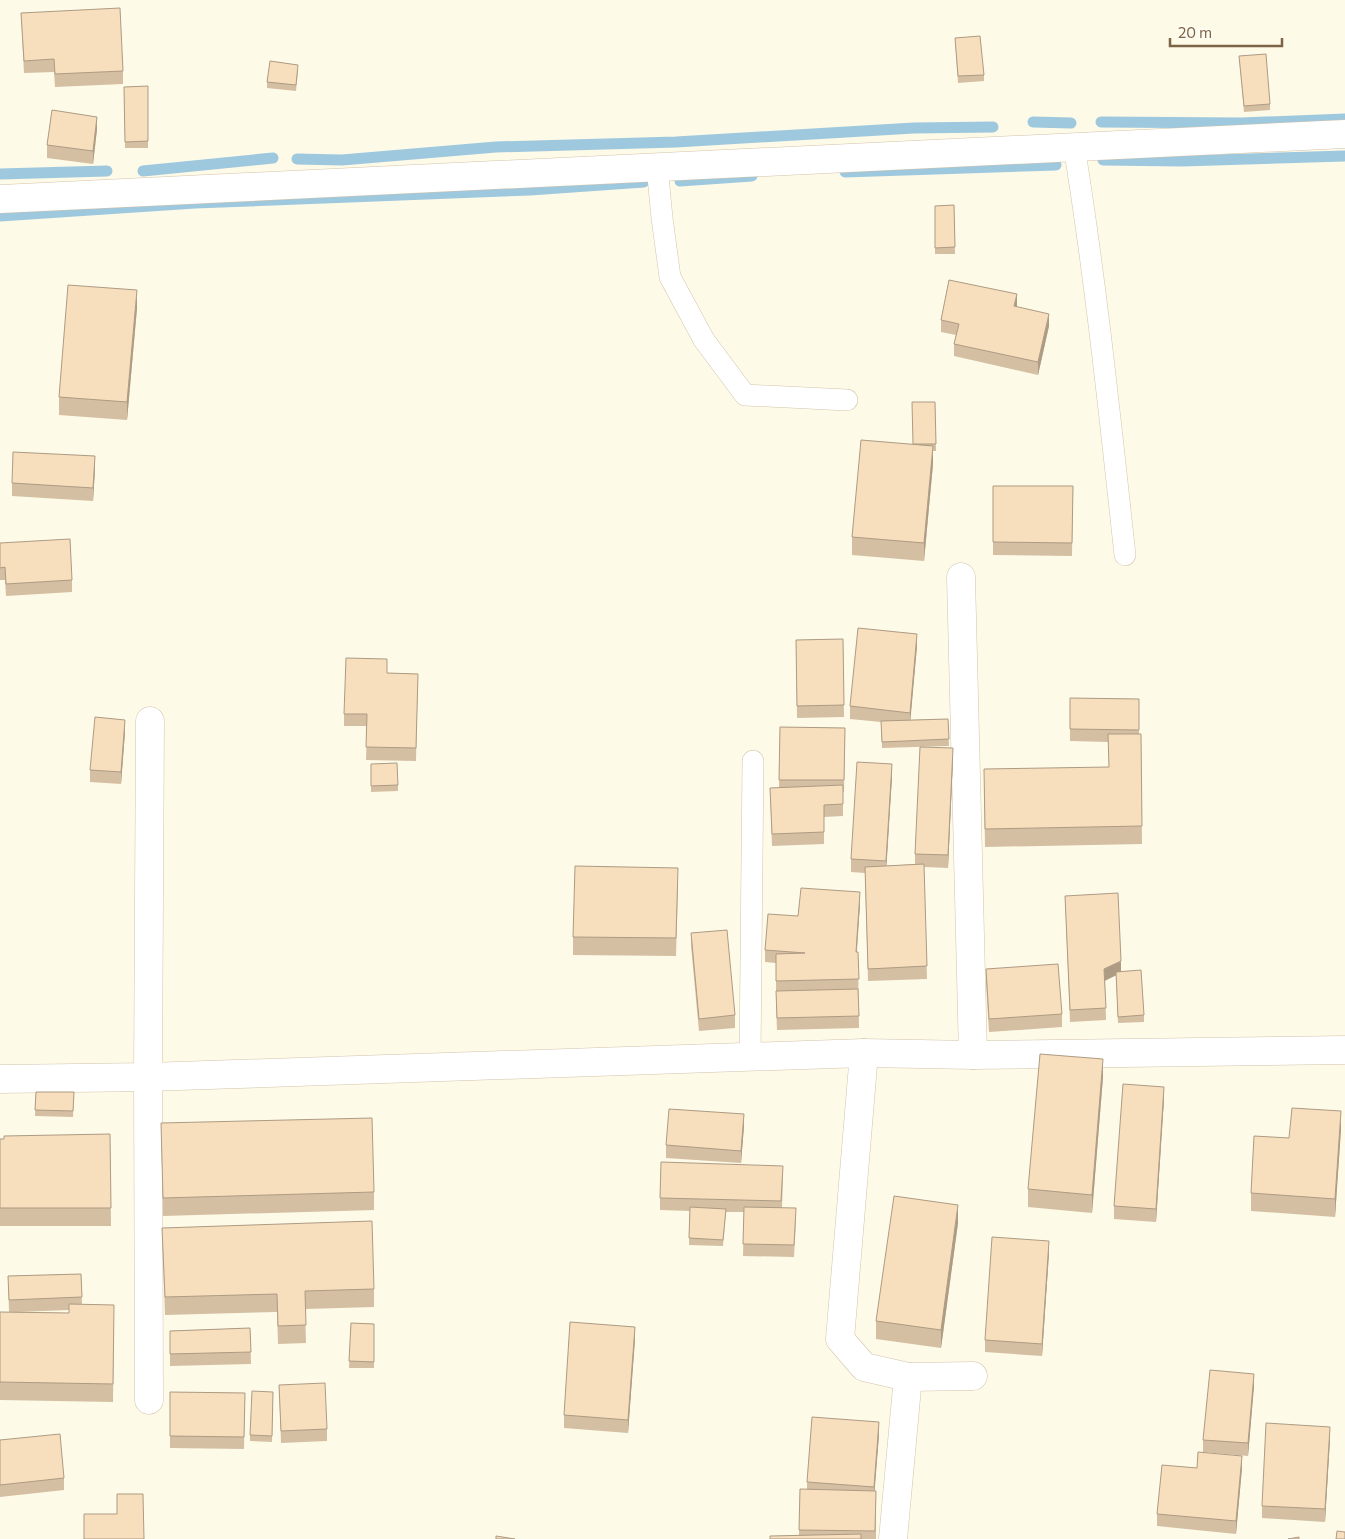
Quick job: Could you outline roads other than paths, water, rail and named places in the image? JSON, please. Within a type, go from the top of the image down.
[{"type":"street","points":[[0,199],[1345,134]]},
{"type":"street","points":[[962,577],[973,1055]]},
{"type":"street","points":[[149,1400],[150,721]]},
{"type":"street","points":[[0,1079],[148,1077],[864,1053],[973,1055],[1345,1050]]},
{"type":"street","points":[[864,1053],[840,1339],[864,1368],[908,1377],[973,1376]]},
{"type":"street","points":[[893,1539],[908,1377]]},
{"type":"lane","points":[[1074,146],[1088,235],[1106,380],[1124,555]]},
{"type":"lane","points":[[658,166],[662,218],[670,277],[704,340],[745,395],[847,400]]},
{"type":"lane","points":[[750,1056],[753,761]]},
{"type":"waterway","points":[[1101,122],[1241,123],[1345,119]]},
{"type":"waterway","points":[[1033,122],[1071,123]]},
{"type":"waterway","points":[[297,159],[342,160],[496,147],[676,142],[914,128],[993,127]]},
{"type":"waterway","points":[[1103,160],[1182,161],[1345,156]]},
{"type":"waterway","points":[[143,171],[273,158]]},
{"type":"waterway","points":[[845,172],[1056,165]]},
{"type":"waterway","points":[[0,174],[107,171]]},
{"type":"waterway","points":[[680,181],[752,176]]},
{"type":"waterway","points":[[0,216],[195,203],[530,190],[644,182]]}]
